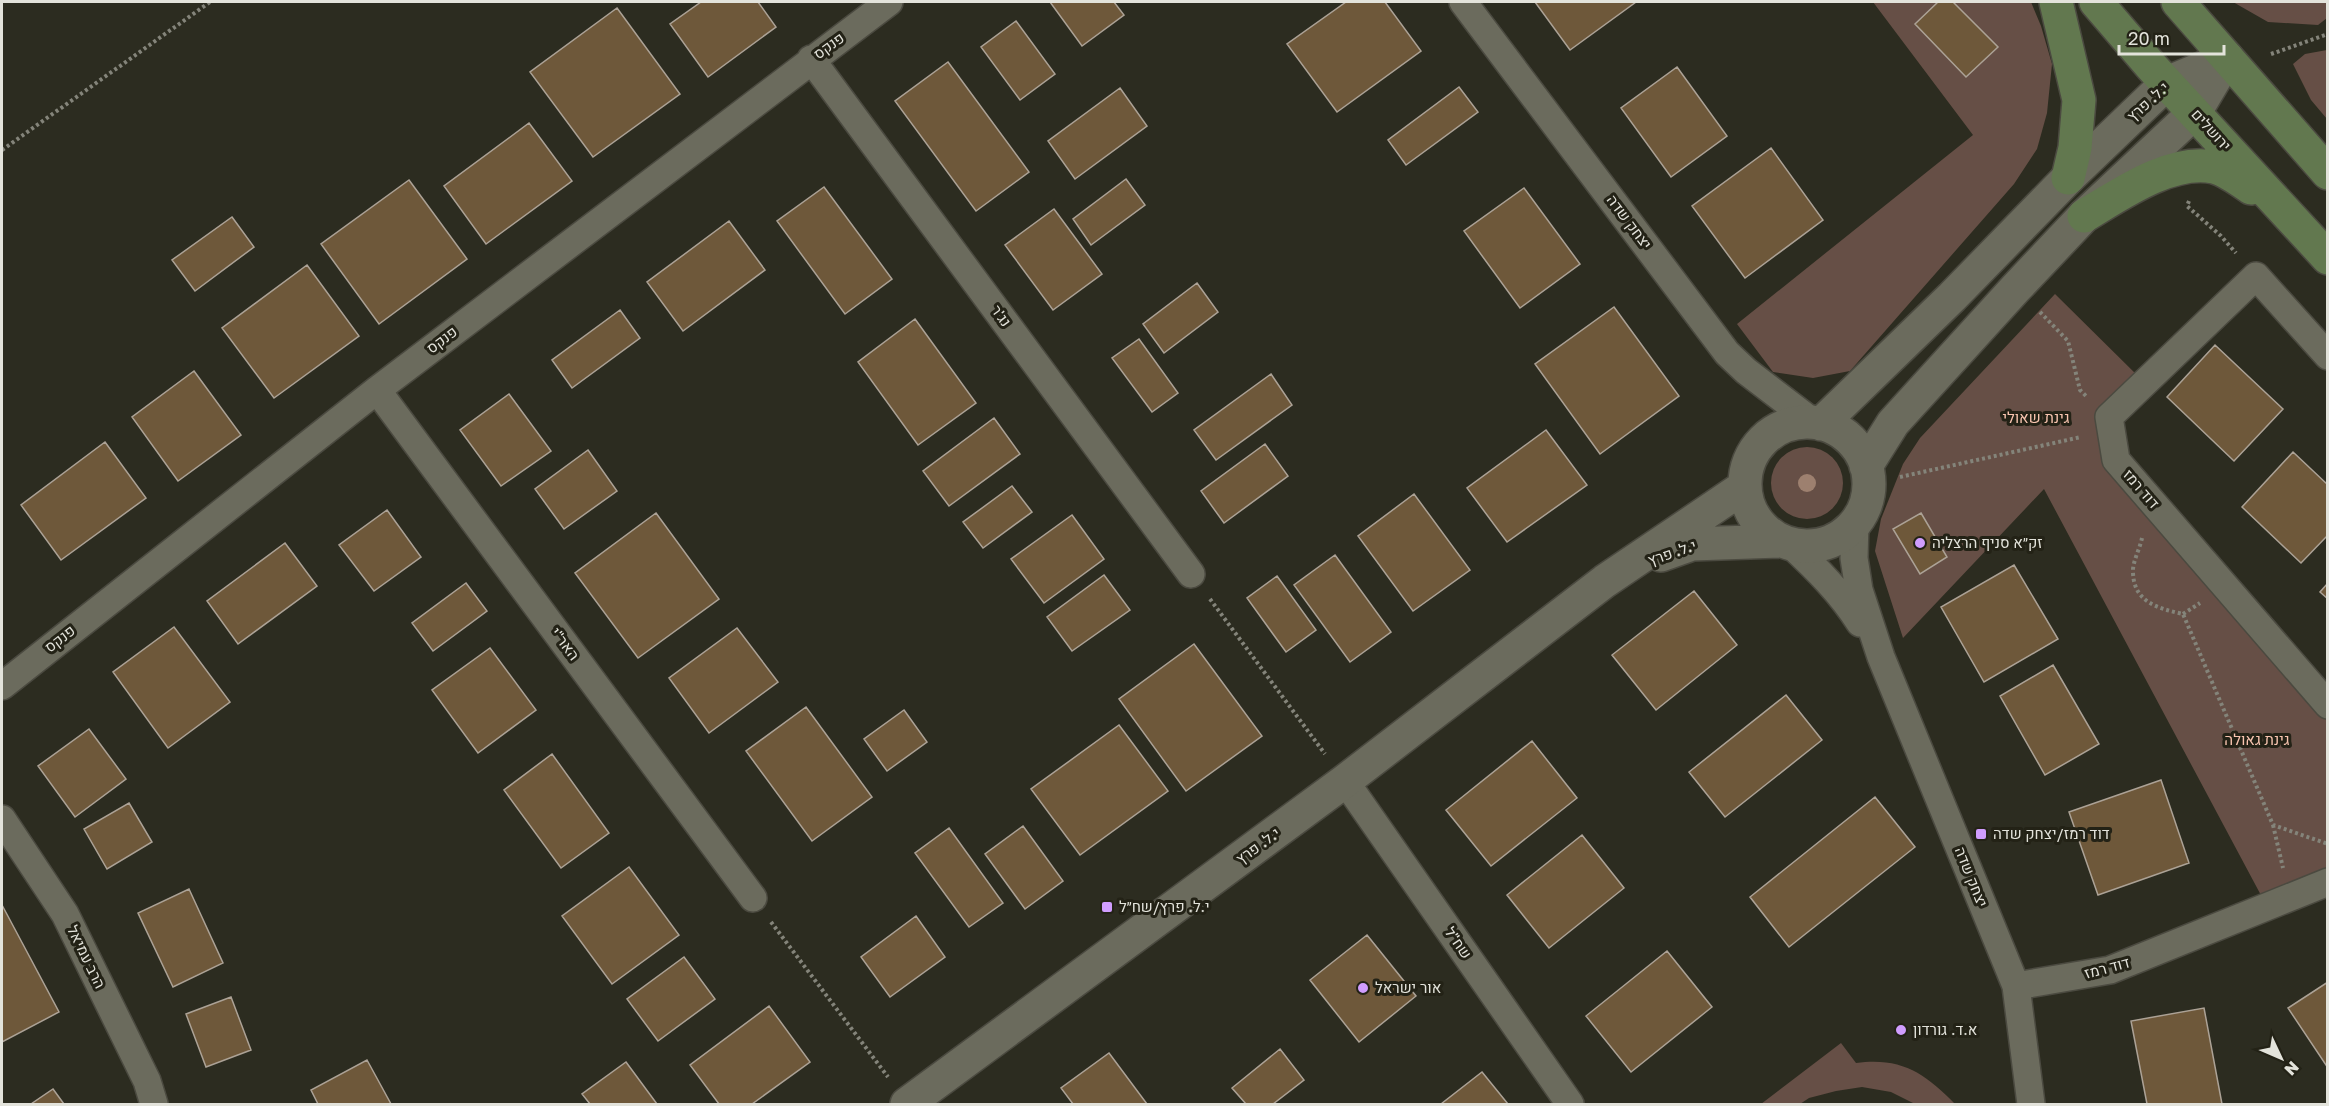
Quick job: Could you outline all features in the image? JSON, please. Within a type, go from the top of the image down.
[{"type":"main road","points":[[2056,2],[2079,100],[2075,148],[2068,178]]},
{"type":"main road","name":"ירושלים","points":[[2096,2],[2166,83],[2328,258]]},
{"type":"main road","points":[[2178,2],[2328,173]]},
{"type":"main road","points":[[2084,216],[2136,185],[2164,173],[2195,165],[2216,168],[2242,182],[2285,211]]},
{"type":"street","name":"פנקס","points":[[2,686],[377,390],[811,59],[890,2]]},
{"type":"street","name":"יצחק שדה","points":[[1463,2],[1727,353],[1759,382],[1818,423]]},
{"type":"street","name":"י.ל. פרץ","points":[[1818,423],[1952,297],[2068,178],[2166,83],[2227,58]]},
{"type":"street","points":[[1879,472],[1849,439],[1836,429],[1818,423],[1805,422],[1788,425],[1773,432],[1761,442],[1749,463],[1744,487],[1755,519],[1766,532],[1785,543],[1808,547],[1826,543],[1842,535],[1855,523],[1866,502],[1869,478],[1879,472],[1893,423],[2084,216],[2195,112],[2227,58]]},
{"type":"street","name":"נג'ר","points":[[811,59],[1191,574]]},
{"type":"street","points":[[2110,424],[2256,276],[2328,356]]},
{"type":"street","name":"האר\"י","points":[[377,390],[753,898]]},
{"type":"street","name":"דוד רמז","points":[[2110,424],[2116,460],[2328,705]]},
{"type":"street","name":"י.ל. פרץ","points":[[907,1104],[1345,782],[1605,581],[1744,487]]},
{"type":"street","name":"יצחק שדה","points":[[1855,523],[1854,558],[1859,590],[1881,657],[2016,986],[2031,1104]]},
{"type":"street","name":"יצחק שדה","points":[[1785,543],[1819,571],[1845,599],[1881,657]]},
{"type":"street","name":"י.ל. פרץ","points":[[1605,581],[1662,554],[1692,544],[1785,543]]},
{"type":"street","name":"שח\"ל","points":[[1345,782],[1570,1104]]},
{"type":"street","name":"הרב עמיאל","points":[[2,819],[65,914],[147,1081],[154,1104]]},
{"type":"street","name":"דוד רמז","points":[[2016,986],[2110,970],[2328,882]]},
{"type":"path","points":[[2,150],[210,2]]},
{"type":"path","points":[[2271,54],[2328,34]]},
{"type":"path","points":[[2187,206],[2221,236]]},
{"type":"path","points":[[2033,306],[2068,341],[2080,390]]},
{"type":"path","points":[[1879,472],[2110,424]]},
{"type":"path","points":[[2153,502],[2133,569],[2136,587],[2149,604],[2183,614],[2273,825],[2290,897]]},
{"type":"path","points":[[1191,574],[1345,782]]},
{"type":"path","points":[[2273,825],[2328,844]]},
{"type":"path","points":[[753,898],[907,1104]]},
{"type":"green space","points":[[1873,2],[2031,2],[2052,64],[2047,113],[2037,149],[2014,184],[1850,371],[1813,378],[1773,372],[1737,324],[1973,135]]},
{"type":"green space","points":[[2233,2],[2327,2],[2327,18],[2318,25],[2268,22]]},
{"type":"green space","points":[[2328,50],[2327,119],[2311,100],[2293,64],[2305,54]]},
{"type":"green space","points":[[2055,294],[2142,380],[2106,417],[2114,463],[2327,718],[2327,873],[2263,899],[2044,489],[1903,638],[1875,551],[1881,519],[1903,464],[1920,438]]},
{"type":"green space","points":[[1807,447],[1827,453],[1837,463],[1843,483],[1837,503],[1827,513],[1807,519],[1787,513],[1777,503],[1771,483],[1777,463],[1787,453]]},
{"type":"green space","points":[[1841,1043],[1856,1063],[1899,1065],[1922,1076],[1955,1104],[1915,1104],[1891,1092],[1862,1087],[1809,1098],[1800,1104],[1761,1104]]},
{"type":"building","points":[[701,2],[758,2],[776,27],[708,77],[670,24]]},
{"type":"building","points":[[1050,2],[1114,2],[1124,15],[1082,46]]},
{"type":"building","points":[[1346,2],[1385,2],[1421,51],[1337,112],[1287,44]]},
{"type":"building","points":[[1535,2],[1636,2],[1570,50]]},
{"type":"building","points":[[1938,2],[1953,2],[1998,47],[1966,77],[1915,24]]},
{"type":"building","points":[[617,8],[680,94],[593,157],[530,72]]},
{"type":"building","points":[[1016,21],[1055,74],[1020,100],[981,47]]},
{"type":"building","points":[[948,62],[1029,172],[976,211],[895,101]]},
{"type":"building","points":[[1677,67],[1727,136],[1671,177],[1621,108]]},
{"type":"building","points":[[1459,87],[1478,112],[1406,165],[1388,140]]},
{"type":"building","points":[[1120,88],[1147,126],[1075,179],[1048,141]]},
{"type":"building","points":[[529,123],[572,181],[486,244],[444,186]]},
{"type":"building","points":[[1771,148],[1823,220],[1745,278],[1692,206]]},
{"type":"building","points":[[1126,179],[1145,205],[1091,245],[1073,219]]},
{"type":"building","points":[[409,180],[467,259],[379,324],[321,244]]},
{"type":"building","points":[[824,187],[892,279],[845,314],[777,221]]},
{"type":"building","points":[[1524,188],[1580,264],[1520,308],[1464,231]]},
{"type":"building","points":[[1054,209],[1102,274],[1053,310],[1005,245]]},
{"type":"building","points":[[232,217],[254,247],[195,291],[172,260]]},
{"type":"building","points":[[729,221],[765,270],[683,331],[647,282]]},
{"type":"building","points":[[307,265],[359,336],[274,398],[222,328]]},
{"type":"building","points":[[1197,283],[1218,312],[1164,353],[1143,324]]},
{"type":"building","points":[[1614,307],[1679,396],[1600,454],[1535,364]]},
{"type":"building","points":[[620,310],[640,338],[572,388],[552,360]]},
{"type":"building","points":[[915,319],[976,403],[918,445],[858,362]]},
{"type":"building","points":[[1139,339],[1178,393],[1152,412],[1112,358]]},
{"type":"building","points":[[2215,345],[2283,409],[2234,461],[2167,397]]},
{"type":"building","points":[[194,371],[241,435],[178,481],[132,417]]},
{"type":"building","points":[[1271,374],[1292,405],[1216,460],[1194,430]]},
{"type":"building","points":[[509,394],[551,451],[501,486],[460,430]]},
{"type":"building","points":[[994,418],[1020,454],[949,506],[923,471]]},
{"type":"building","points":[[1546,430],[1587,485],[1507,542],[1467,488]]},
{"type":"building","points":[[105,442],[146,498],[61,560],[21,505]]},
{"type":"building","points":[[1265,444],[1288,476],[1224,523],[1201,491]]},
{"type":"building","points":[[588,450],[617,491],[564,529],[535,489]]},
{"type":"building","points":[[2293,452],[2328,485],[2328,535],[2301,563],[2242,507]]},
{"type":"building","points":[[1012,486],[1032,512],[983,548],[963,522]]},
{"type":"building","points":[[1414,494],[1470,570],[1413,611],[1358,536]]},
{"type":"building","points":[[387,510],[421,557],[374,591],[339,545]]},
{"type":"building","points":[[656,513],[719,599],[638,658],[575,573]]},
{"type":"building","name":"זק״א סניף הרצליה","points":[[1921,513],[1947,557],[1920,574],[1893,529]]},
{"type":"building","points":[[1072,515],[1104,559],[1044,603],[1011,559]]},
{"type":"building","points":[[285,543],[317,586],[238,644],[207,601]]},
{"type":"building","points":[[1335,555],[1391,632],[1350,662],[1294,585]]},
{"type":"building","points":[[2014,565],[2058,639],[1984,682],[1941,607]]},
{"type":"building","points":[[1104,575],[1130,610],[1072,651],[1047,617]]},
{"type":"building","points":[[1277,576],[1316,630],[1286,652],[1247,598]]},
{"type":"building","points":[[466,583],[487,611],[433,651],[412,623]]},
{"type":"building","points":[[2328,583],[2328,599],[2320,592]]},
{"type":"building","points":[[1694,591],[1737,645],[1656,710],[1612,655]]},
{"type":"building","points":[[174,627],[230,702],[168,748],[113,672]]},
{"type":"building","points":[[737,628],[778,682],[709,733],[669,678]]},
{"type":"building","points":[[1194,644],[1262,736],[1186,791],[1119,699]]},
{"type":"building","points":[[490,648],[536,710],[478,753],[432,690]]},
{"type":"building","points":[[2053,665],[2099,744],[2045,775],[2000,696]]},
{"type":"building","points":[[1786,695],[1822,740],[1725,817],[1689,772]]},
{"type":"building","points":[[806,707],[872,797],[812,841],[746,751]]},
{"type":"building","points":[[904,710],[927,742],[887,771],[864,739]]},
{"type":"building","points":[[1119,725],[1168,791],[1080,855],[1031,789]]},
{"type":"building","points":[[89,729],[126,779],[75,817],[38,766]]},
{"type":"building","points":[[1532,741],[1577,798],[1491,866],[1446,810]]},
{"type":"building","points":[[552,754],[609,833],[561,868],[504,790]]},
{"type":"building","points":[[2161,780],[2189,863],[2098,895],[2069,812]]},
{"type":"building","points":[[1875,797],[1915,847],[1789,947],[1750,897]]},
{"type":"building","points":[[129,803],[152,842],[107,869],[84,829]]},
{"type":"building","points":[[1023,826],[1063,881],[1025,909],[985,854]]},
{"type":"building","points":[[949,828],[1003,903],[969,927],[915,853]]},
{"type":"building","points":[[1582,835],[1624,888],[1549,948],[1507,895]]},
{"type":"building","points":[[629,867],[679,935],[612,984],[562,916]]},
{"type":"building","points":[[189,889],[223,963],[173,987],[138,913]]},
{"type":"building","points":[[2,905],[59,1012],[2,1042]]},
{"type":"building","points":[[916,916],[945,957],[890,997],[861,957]]},
{"type":"building","name":"אור ישראל","points":[[1367,935],[1416,996],[1359,1042],[1310,980]]},
{"type":"building","points":[[1667,951],[1712,1007],[1631,1072],[1586,1016]]},
{"type":"building","points":[[684,957],[715,999],[658,1041],[627,999]]},
{"type":"building","points":[[2328,982],[2328,1068],[2288,1008]]},
{"type":"building","points":[[231,997],[251,1050],[206,1067],[186,1014]]},
{"type":"building","points":[[769,1006],[810,1062],[752,1104],[719,1104],[690,1065]]},
{"type":"building","points":[[2204,1008],[2222,1104],[2147,1104],[2131,1021]]},
{"type":"building","points":[[1280,1049],[1304,1080],[1273,1104],[1246,1104],[1232,1088]]},
{"type":"building","points":[[1109,1053],[1147,1104],[1073,1104],[1061,1088]]},
{"type":"building","points":[[367,1060],[391,1104],[318,1104],[311,1090]]},
{"type":"building","points":[[626,1062],[657,1104],[590,1104],[582,1094]]},
{"type":"building","points":[[1482,1072],[1508,1104],[1441,1104]]},
{"type":"building","points":[[53,1089],[64,1104],[31,1104]]},
{"type":"place","name":"זק״א סניף הרצליה","points":[[1920,543]]},
{"type":"place","name":"דוד רמז/יצחק שדה","points":[[1981,834]]},
{"type":"place","name":"י.ל. פרץ/שח״ל","points":[[1107,907]]},
{"type":"place","name":"אור ישראל","points":[[1363,988]]},
{"type":"place","name":"א.ד. גורדון","points":[[1901,1030]]},
{"type":"park label","name":"גינת שאולי","points":[[2036,418]]},
{"type":"park label","name":"גינת גאולה","points":[[2257,740]]}]
